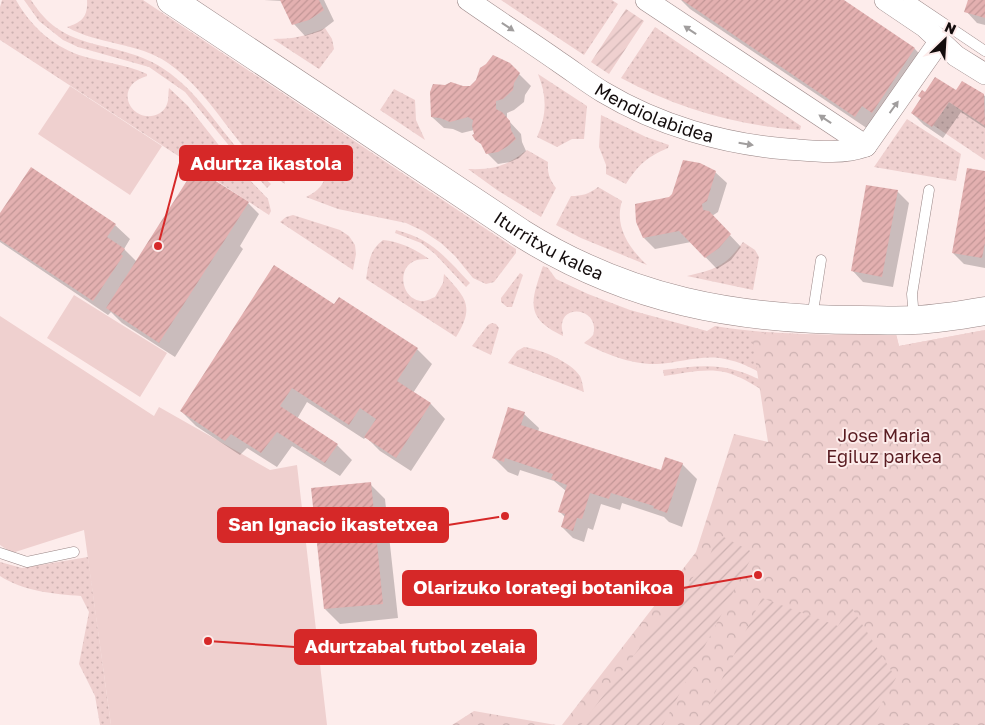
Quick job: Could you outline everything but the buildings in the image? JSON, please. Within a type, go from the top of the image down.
[{"type":"main road","name":"Iturritxu kalea","points":[[171,0],[471,201],[555,254],[597,274],[631,287],[680,302],[734,312],[812,319],[914,320],[959,316],[985,311]]},
{"type":"street","name":"Mendiolabidea","points":[[468,0],[603,92],[649,115],[692,132],[768,148],[836,152],[851,151],[866,146]]},
{"type":"street","points":[[646,0],[866,146],[939,42]]},
{"type":"street","points":[[885,0],[926,27],[939,42],[956,56],[985,74]]},
{"type":"lane","points":[[909,0],[985,50]]},
{"type":"lane","points":[[914,320],[912,294],[929,190]]},
{"type":"lane","points":[[812,319],[821,260]]},
{"type":"lane","points":[[0,553],[27,562],[74,552]]},
{"type":"green space","points":[[2,0],[16,0],[35,26],[59,46],[79,55],[147,74],[147,76],[136,81],[129,89],[128,96],[134,111],[150,116],[160,113],[168,102],[169,88],[188,106],[229,158],[268,199],[271,211],[269,215],[0,40],[0,7]]},
{"type":"green space","points":[[24,0],[31,0],[43,16],[57,28],[71,36],[134,55],[165,69],[186,87],[241,153],[271,184],[267,188],[185,92],[149,67],[78,47],[63,40],[39,21]]},
{"type":"green space","points":[[87,0],[143,0],[516,249],[516,253],[494,282],[486,284],[473,278],[455,256],[441,243],[423,231],[406,223],[338,209],[306,197],[320,187],[325,176],[322,166],[314,159],[304,156],[294,158],[287,167],[285,184],[271,175],[241,144],[196,87],[168,63],[144,51],[79,33],[67,27],[83,18]]},
{"type":"green space","points":[[501,0],[612,0],[618,4],[584,55]]},
{"type":"green space","points":[[626,9],[644,21],[609,74],[591,62]]},
{"type":"green space","points":[[655,27],[801,126],[800,130],[730,120],[708,114],[664,98],[621,78]]},
{"type":"green space","points":[[325,28],[332,39],[334,49],[319,69],[273,39],[300,36]]},
{"type":"green space","points":[[538,74],[587,106],[584,139],[572,139],[557,147],[537,137],[543,121],[545,106]]},
{"type":"green space","points":[[70,86],[162,146],[130,195],[38,134]]},
{"type":"green space","points":[[394,89],[415,100],[416,120],[425,140],[380,110]]},
{"type":"green space","points":[[949,102],[985,126],[985,160],[933,125]]},
{"type":"green space","points":[[601,115],[646,137],[669,145],[668,148],[644,162],[626,184],[606,174],[606,165],[599,147]]},
{"type":"green space","points":[[907,119],[961,154],[956,181],[874,167]]},
{"type":"green space","points":[[527,150],[548,162],[549,176],[556,188],[541,217],[497,190],[468,169],[485,169],[499,166],[513,160]]},
{"type":"green space","points":[[598,187],[622,201],[620,219],[625,236],[634,251],[647,265],[581,238],[556,225],[571,196],[585,194]]},
{"type":"green space","points":[[293,215],[340,230],[349,236],[355,245],[356,254],[353,270],[280,222],[286,217]]},
{"type":"green space","points":[[396,230],[419,238],[429,244],[445,257],[470,283],[466,287],[435,254],[421,243],[395,233]]},
{"type":"green space","points":[[383,240],[408,246],[429,259],[417,260],[410,264],[403,276],[406,290],[416,300],[424,301],[435,297],[443,283],[444,274],[458,290],[465,303],[466,310],[462,326],[456,337],[366,279],[372,253]]},
{"type":"green space","points":[[743,242],[755,250],[759,257],[753,290],[687,276],[719,266],[731,257]]},
{"type":"green space","points":[[543,266],[548,268],[556,279],[588,294],[630,310],[707,331],[715,326],[760,332],[828,335],[896,334],[899,346],[985,330],[796,396],[754,369],[735,361],[708,358],[648,364],[610,355],[584,343],[593,335],[594,327],[592,321],[584,313],[572,312],[564,318],[562,325],[563,336],[550,329],[536,315],[534,299]]},
{"type":"green space","points":[[520,273],[523,275],[512,307],[507,307],[501,302],[501,298]]},
{"type":"green space","points":[[74,295],[167,353],[140,397],[47,338]]},
{"type":"green space","points":[[0,316],[154,416],[159,407],[270,470],[297,465],[327,725],[111,725],[84,530],[12,553],[0,545]]},
{"type":"green space","points":[[496,324],[499,328],[491,355],[472,346],[488,325]]},
{"type":"green space","name":"Jose Maria Egiluz parkea","points":[[985,330],[985,725],[562,725],[696,552],[734,434],[768,442],[751,332],[824,335],[896,334],[899,346]]},
{"type":"green space","points":[[524,347],[546,353],[570,366],[580,376],[584,392],[508,363],[517,351]]},
{"type":"green space","points":[[963,362],[985,363],[985,369],[960,369],[938,378],[882,408],[864,415],[844,418],[818,416],[795,409],[744,380],[727,373],[704,371],[664,376],[663,370],[701,366],[738,371],[766,383],[800,405],[828,413],[846,413],[857,412],[878,405],[934,373]]},
{"type":"green space","points":[[718,534],[754,553],[663,725],[581,725],[710,555]]},
{"type":"green space","points":[[88,557],[111,725],[100,725],[95,696],[79,664],[89,612],[81,596],[50,593],[29,588],[0,576],[0,562],[22,568]]},
{"type":"green space","points":[[762,598],[838,626],[850,605],[896,678],[869,725],[699,725]]},
{"type":"green space","points":[[474,711],[556,725],[452,725]]},
{"type":"place","name":"Adurtza ikastola","points":[[158,246]]},
{"type":"place","name":"San Ignacio ikastetxea","points":[[505,516]]},
{"type":"place","name":"Olarizuko lorategi botanikoa","points":[[758,575]]},
{"type":"place","name":"Adurtzabal futbol zelaia","points":[[208,641]]}]
